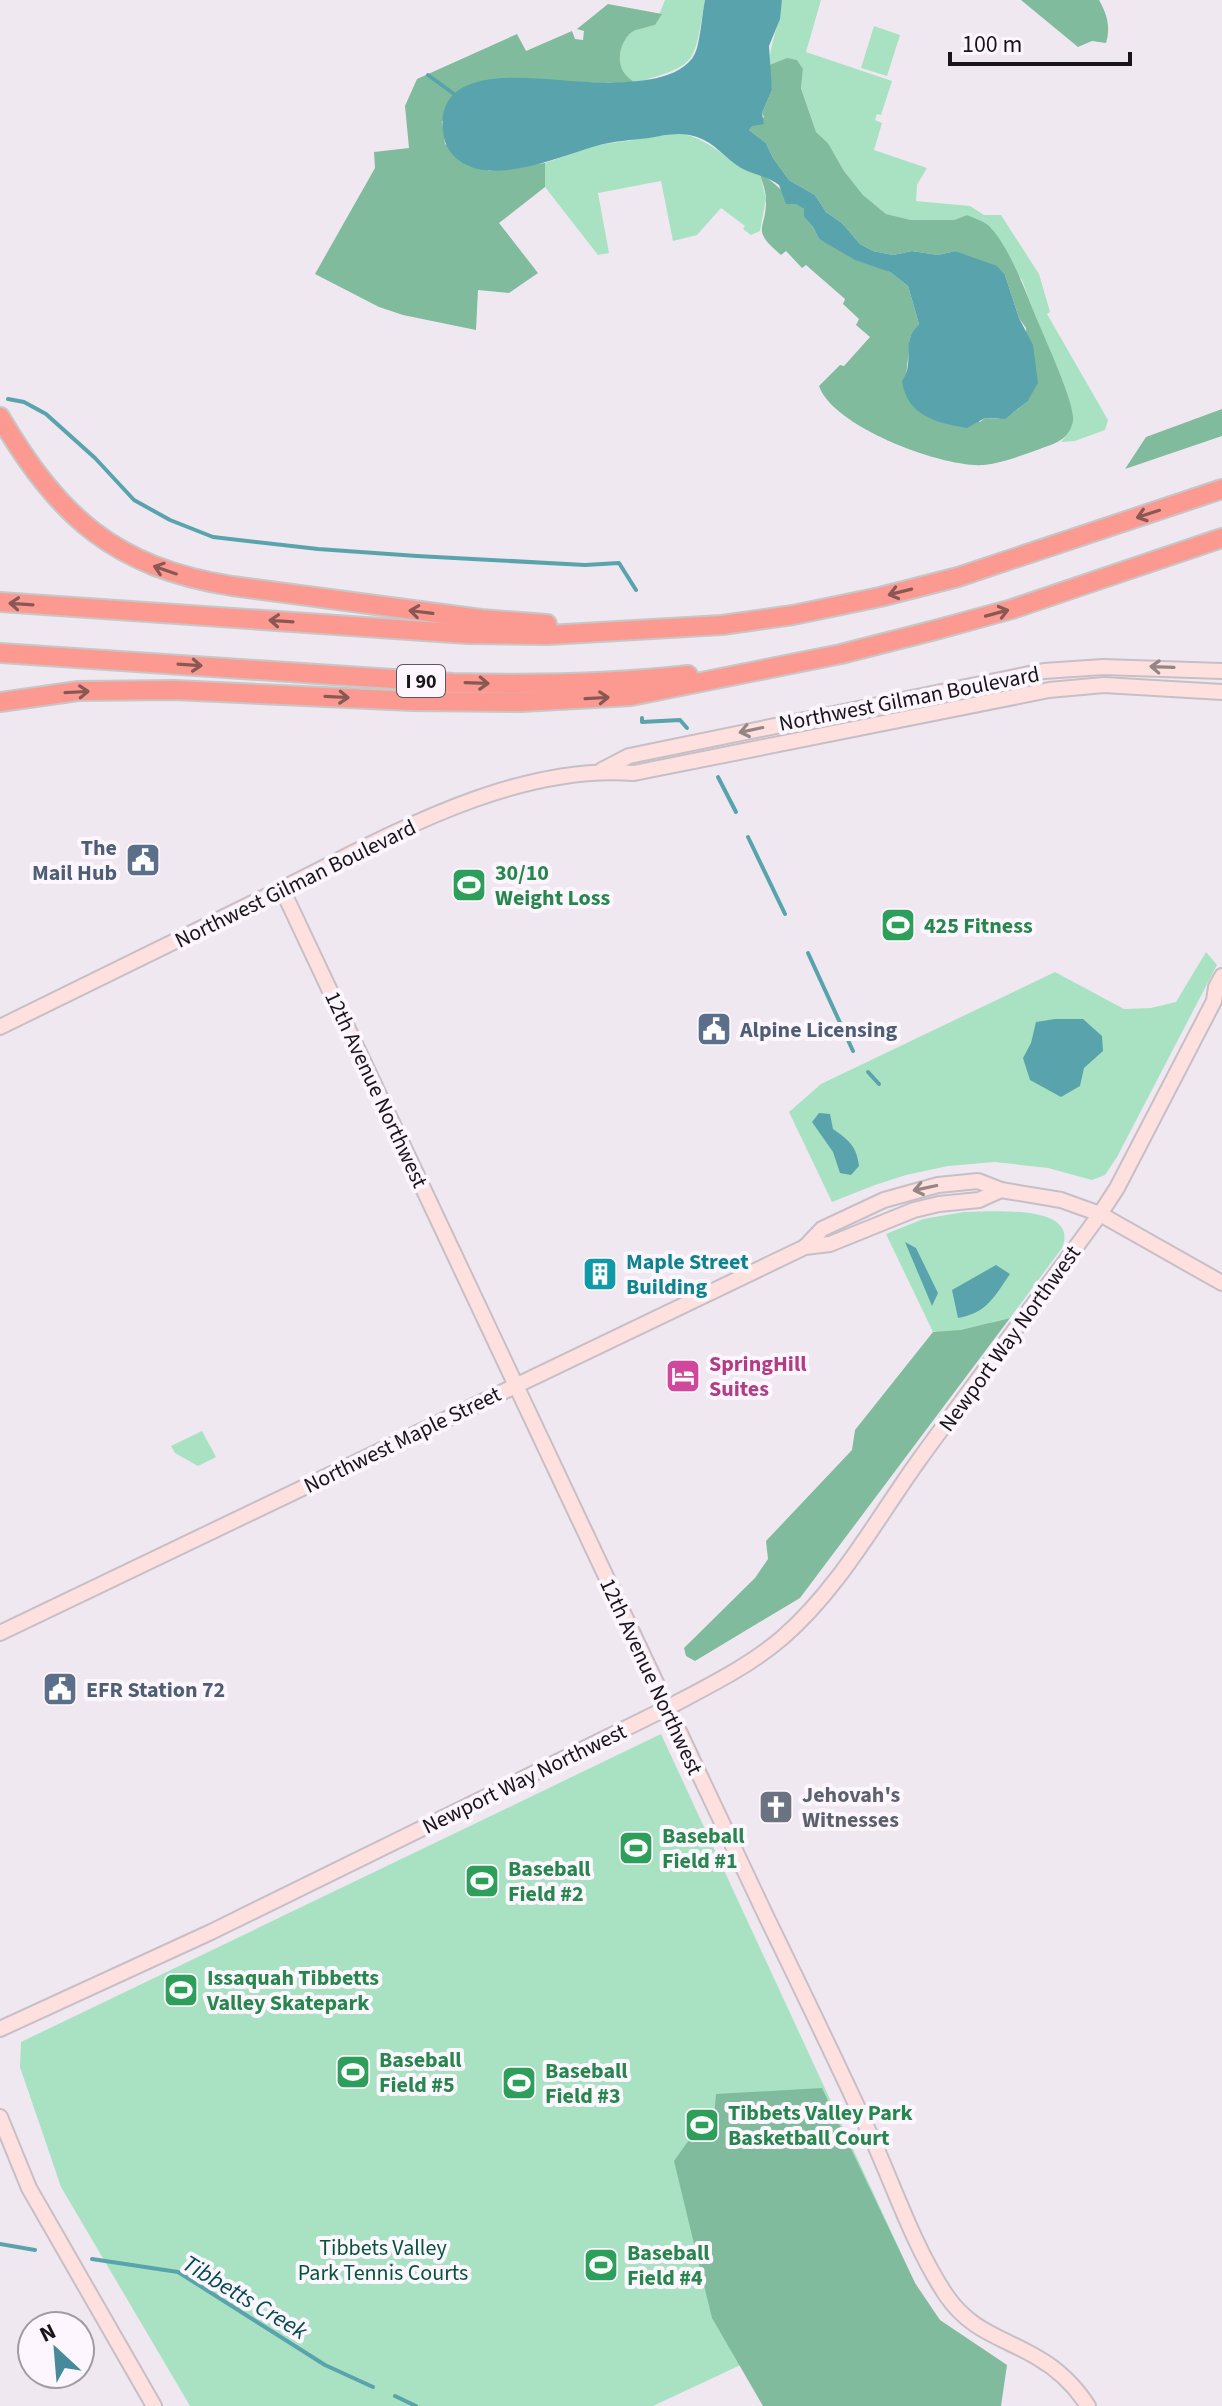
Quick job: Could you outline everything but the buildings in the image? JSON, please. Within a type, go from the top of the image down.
[{"type":"highway","points":[[0,417],[39,479],[72,515],[107,543],[161,570],[219,584],[402,609],[638,632]]},
{"type":"highway","name":"I 90","points":[[0,602],[468,634],[638,632],[736,623],[880,597],[958,577],[1222,489]]},
{"type":"highway","name":"I 90","points":[[0,653],[453,683],[526,685],[649,679],[841,654],[1012,609],[1222,538]]},
{"type":"highway","points":[[0,702],[78,691],[160,690],[413,701],[581,699],[631,696],[841,654]]},
{"type":"street","name":"Northwest Gilman Boulevard","points":[[602,771],[629,756],[1020,675],[1103,667],[1222,671]]},
{"type":"street","name":"Northwest Gilman Boulevard","points":[[0,1027],[401,831],[480,798],[524,785],[602,771],[634,773],[1049,690],[1104,685],[1222,692]]},
{"type":"street","name":"12th Avenue Northwest","points":[[282,889],[930,2267],[944,2293],[961,2313],[978,2327],[1036,2356],[1063,2375],[1088,2406]]},
{"type":"street","name":"Newport Way Northwest","points":[[0,2029],[211,1932],[667,1708],[768,1649],[816,1604],[1100,1214],[1218,999],[1216,987],[1222,976]]},
{"type":"street","name":"Northwest Maple Street","points":[[0,1633],[805,1247],[822,1229],[900,1194],[938,1185],[978,1181],[1001,1190],[1051,1198],[1100,1214]]},
{"type":"street","points":[[1100,1214],[1222,1283]]},
{"type":"street","points":[[0,2117],[29,2188],[154,2406]]},
{"type":"green space","points":[[665,0],[705,0],[695,50],[683,66],[635,83],[620,64],[622,46],[631,33],[655,25]]},
{"type":"green space","points":[[782,0],[821,0],[806,52],[892,81],[881,115],[877,114],[875,120],[882,123],[874,150],[927,168],[917,185],[916,201],[970,206],[984,215],[1001,215],[1039,274],[1050,312],[1047,314],[1108,420],[1105,430],[1075,441],[1061,442],[1069,432],[1022,280],[967,215],[954,220],[911,220],[886,214],[863,195],[844,171],[828,143],[816,132],[801,87],[803,69],[787,58],[769,65]]},
{"type":"green space","points":[[1021,0],[1099,0],[1107,21],[1106,43],[1092,41],[1078,47]]},
{"type":"green space","points":[[608,4],[662,14],[655,25],[627,36],[622,46],[620,64],[635,83],[584,82],[442,121],[445,144],[489,171],[545,163],[545,187],[499,223],[538,273],[509,293],[478,290],[476,330],[379,307],[315,274],[375,168],[374,152],[409,148],[405,106],[417,79],[517,34],[526,51],[572,31],[575,39],[583,40],[584,31],[577,29]]},
{"type":"green space","points":[[874,26],[900,35],[887,76],[861,68]]},
{"type":"green space","points":[[787,58],[797,60],[803,69],[801,88],[816,132],[828,143],[863,195],[886,214],[911,220],[954,220],[967,215],[987,224],[996,234],[1020,279],[1073,412],[1071,428],[1060,441],[997,463],[966,464],[943,460],[891,442],[845,416],[828,401],[819,386],[840,365],[844,366],[870,337],[856,325],[859,319],[843,304],[845,299],[806,265],[802,268],[786,251],[781,255],[765,239],[762,229],[766,196],[760,174],[804,209],[804,217],[819,239],[890,272],[908,286],[919,324],[910,337],[906,377],[980,422],[985,418],[998,419],[1013,413],[1027,402],[1026,328],[1019,318],[1005,275],[955,251],[938,255],[912,251],[893,255],[873,251],[860,244],[842,223],[826,212],[815,195],[789,180],[766,143],[749,130],[764,117],[762,113],[772,90],[769,65]]},
{"type":"green space","points":[[680,133],[704,142],[760,174],[766,199],[760,231],[751,235],[743,229],[745,226],[721,208],[697,235],[673,241],[661,181],[598,193],[609,253],[598,255],[545,187],[545,163],[598,145]]},
{"type":"green space","points":[[1222,409],[1222,436],[1125,469],[1146,437]]},
{"type":"green space","points":[[1206,952],[1217,965],[1105,1175],[1092,1180],[1048,1168],[995,1162],[948,1166],[906,1175],[832,1202],[789,1112],[821,1084],[1055,972],[1124,1009],[1151,1008],[1176,1002]]},
{"type":"green space","points":[[964,1212],[1030,1213],[1046,1217],[1058,1223],[1064,1234],[1062,1248],[1010,1318],[992,1322],[866,1446],[936,1331],[933,1332],[886,1234],[923,1219]]},
{"type":"green space","points":[[1010,1318],[800,1598],[695,1661],[686,1656],[684,1648],[755,1578],[768,1559],[766,1541],[852,1450],[855,1430],[933,1332],[961,1330]]},
{"type":"green space","points":[[202,1431],[216,1457],[198,1466],[175,1453],[171,1446]]},
{"type":"green space","name":"Tibbets Valley Park Tennis Courts","points":[[661,1734],[915,2283],[653,2406],[190,2406],[61,2187],[20,2067],[21,2042]]},
{"type":"green space","points":[[822,2088],[915,2283],[940,2320],[1007,2365],[1001,2406],[763,2406],[712,2318],[674,2161],[689,2140],[712,2142],[716,2094]]},
{"type":"water","points":[[705,0],[782,0],[780,19],[769,46],[772,90],[762,113],[764,124],[752,126],[749,130],[766,143],[789,180],[815,195],[826,212],[842,223],[860,244],[873,251],[893,255],[912,251],[938,255],[955,251],[997,266],[1005,275],[1019,318],[1033,345],[1038,383],[1027,402],[1005,419],[985,418],[967,428],[935,420],[917,410],[905,393],[902,381],[907,370],[911,335],[919,324],[908,286],[890,272],[855,260],[819,239],[804,217],[804,209],[796,204],[786,204],[779,185],[741,168],[703,140],[679,134],[616,142],[522,168],[492,171],[461,162],[449,149],[444,138],[444,112],[453,95],[470,84],[518,78],[634,81],[680,69],[691,60],[697,48]]},
{"type":"water","points":[[1083,1019],[1102,1036],[1103,1051],[1084,1068],[1080,1086],[1061,1097],[1030,1080],[1023,1058],[1031,1043],[1036,1022]]},
{"type":"water","points":[[819,1113],[830,1114],[833,1129],[854,1149],[859,1166],[851,1175],[840,1173],[833,1152],[812,1122]]},
{"type":"water","points":[[905,1242],[916,1248],[938,1293],[932,1306]]},
{"type":"water","points":[[996,1265],[1010,1274],[999,1290],[983,1308],[958,1318],[952,1290]]},
{"type":"waterway","points":[[428,75],[454,94]]},
{"type":"waterway","points":[[8,399],[24,402],[46,414],[95,458],[134,500],[170,520],[213,537],[417,556],[585,565],[619,563],[636,590]]},
{"type":"waterway","points":[[642,718],[642,722],[680,720],[687,728]]},
{"type":"waterway","points":[[718,777],[736,812]]},
{"type":"waterway","points":[[748,837],[785,914]]},
{"type":"waterway","points":[[808,953],[853,1051]]},
{"type":"waterway","points":[[868,1072],[879,1084]]},
{"type":"waterway","name":"Tibbetts Creek","points":[[0,2244],[35,2250]]},
{"type":"waterway","name":"Tibbetts Creek","points":[[92,2259],[178,2272],[325,2365],[373,2387]]},
{"type":"waterway","name":"Tibbetts Creek","points":[[395,2396],[416,2406]]},
{"type":"place","name":"The Mail Hub","points":[[143,860]]},
{"type":"place","name":"30/10 Weight Loss","points":[[469,885]]},
{"type":"place","name":"425 Fitness","points":[[898,925]]},
{"type":"place","name":"Alpine Licensing","points":[[714,1029]]},
{"type":"place","name":"Maple Street Building","points":[[600,1274]]},
{"type":"place","name":"SpringHill Suites","points":[[683,1376]]},
{"type":"place","name":"EFR Station 72","points":[[60,1689]]},
{"type":"place","name":"Jehovah's Witnesses","points":[[776,1807]]},
{"type":"place","name":"Baseball Field #1","points":[[636,1848]]},
{"type":"place","name":"Baseball Field #2","points":[[482,1881]]},
{"type":"place","name":"Issaquah Tibbetts Valley Skatepark","points":[[181,1990]]},
{"type":"place","name":"Baseball Field #5","points":[[353,2072]]},
{"type":"place","name":"Baseball Field #3","points":[[519,2083]]},
{"type":"place","name":"Tibbets Valley Park Basketball Court","points":[[702,2125]]},
{"type":"place","name":"Baseball Field #4","points":[[601,2265]]}]
